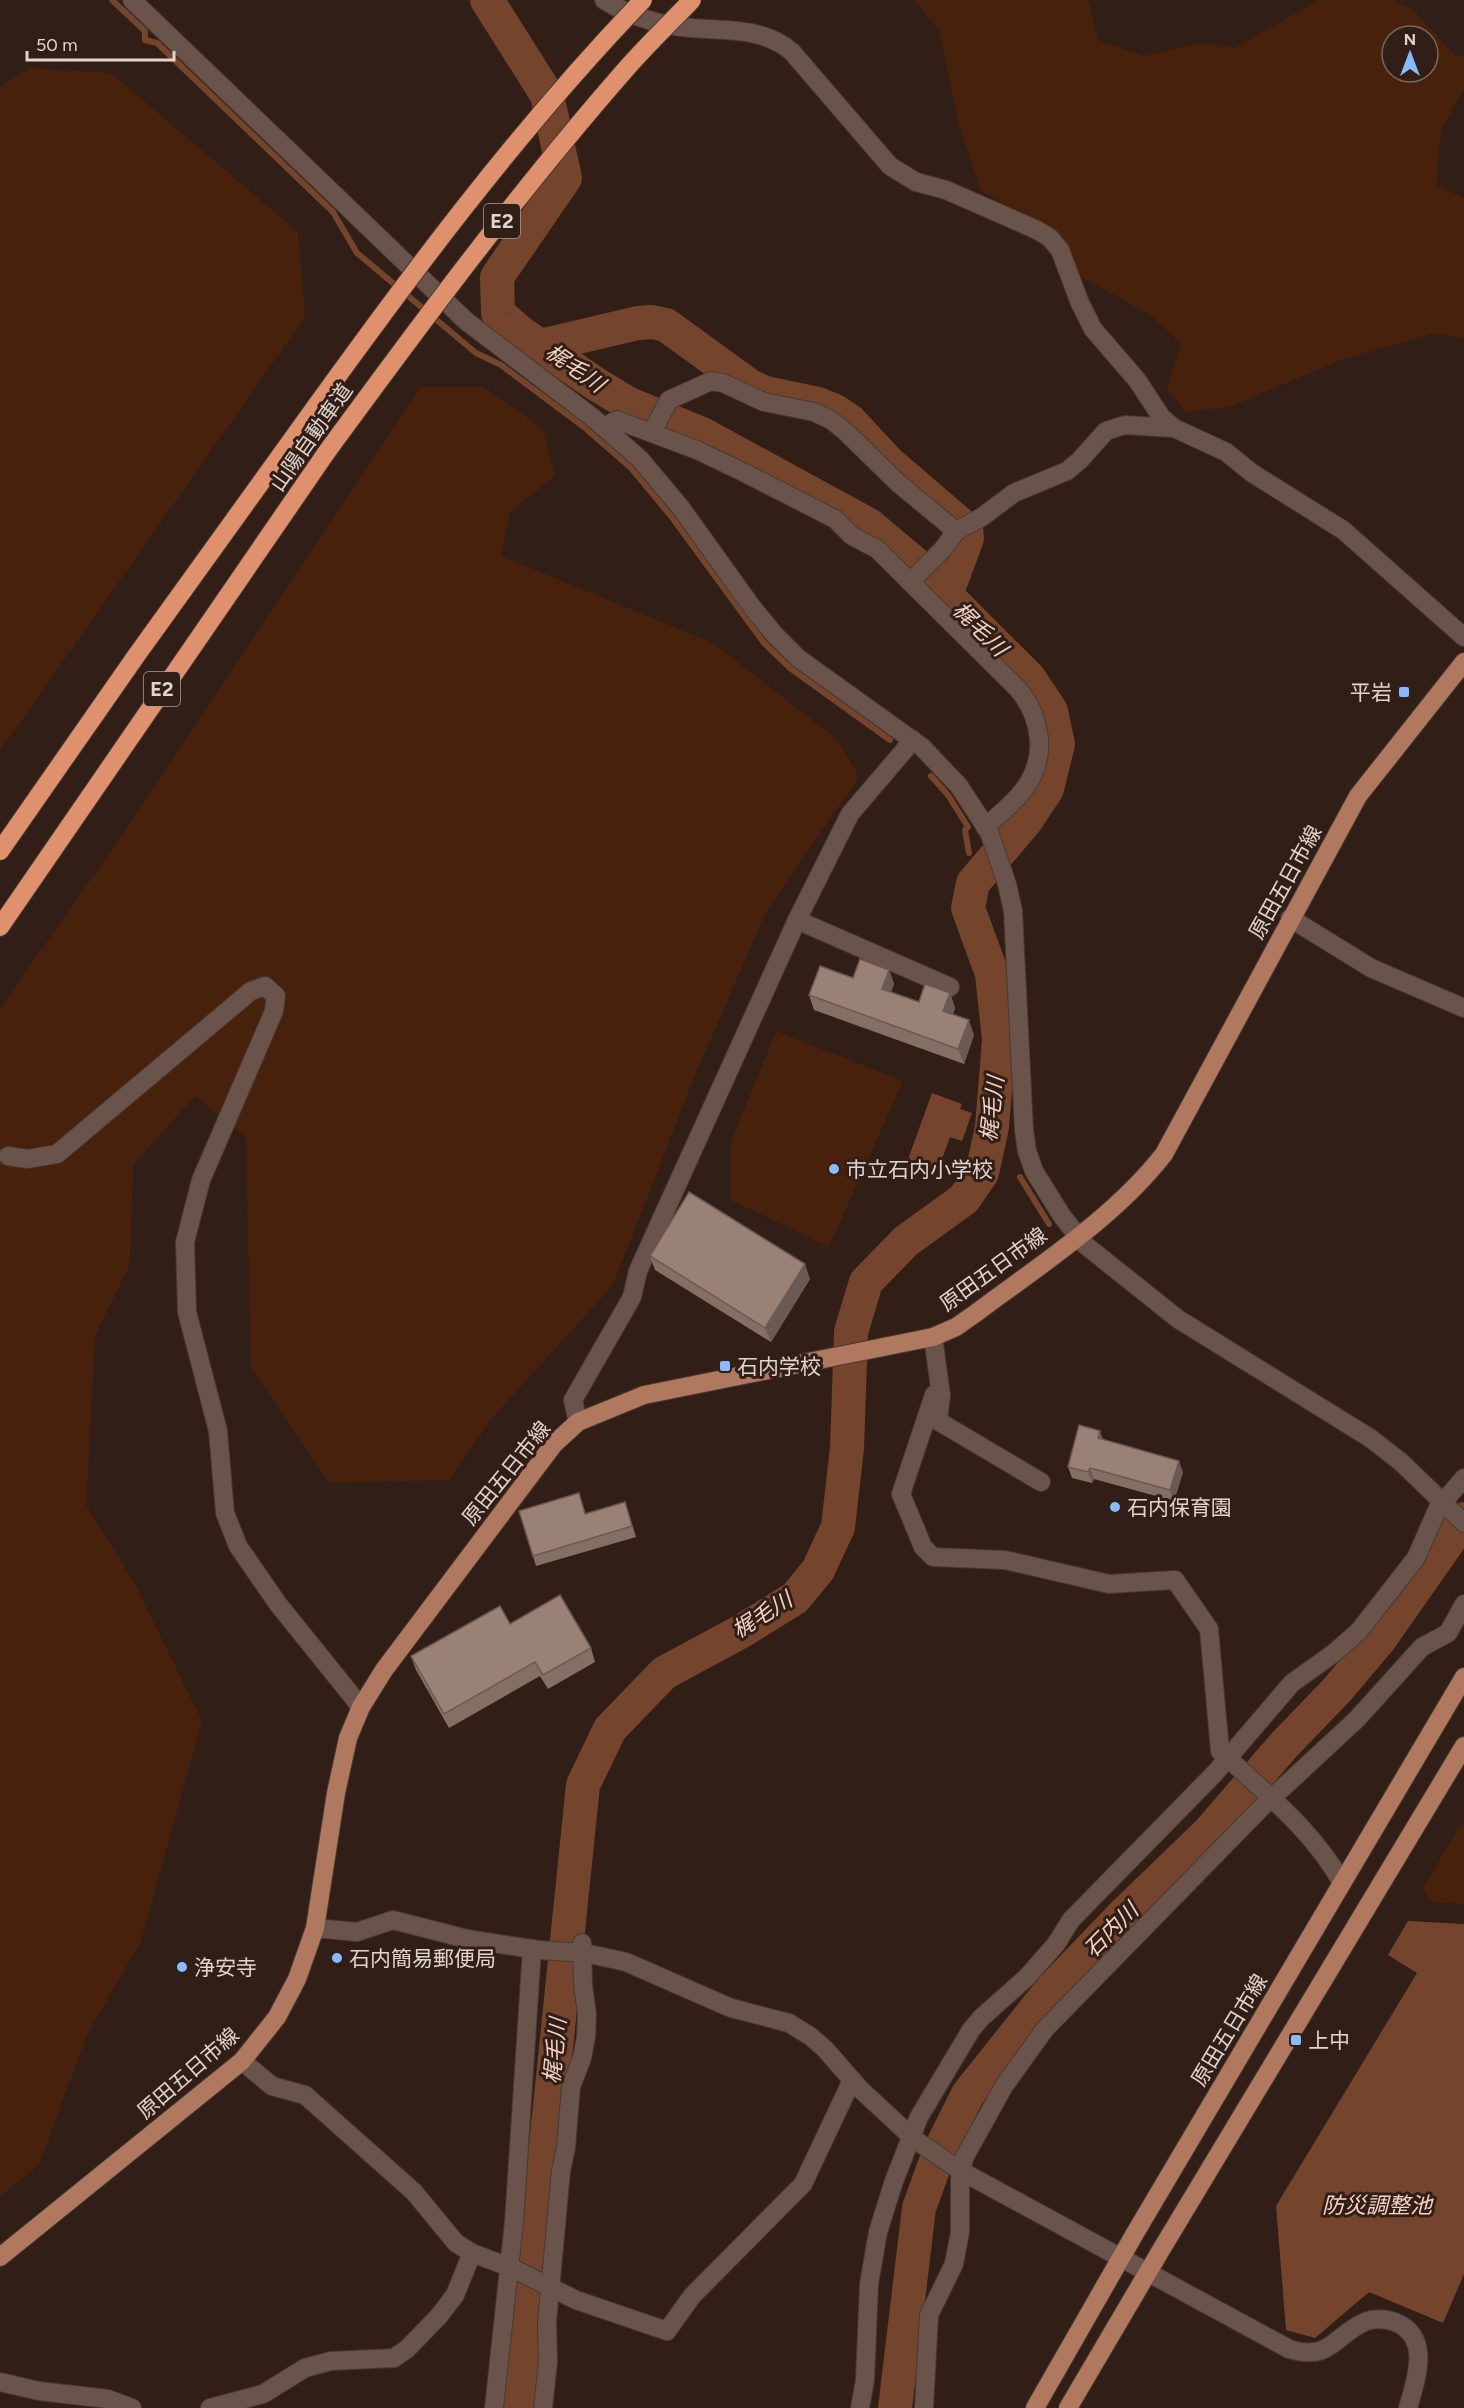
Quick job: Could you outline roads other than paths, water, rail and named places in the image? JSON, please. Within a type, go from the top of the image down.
[{"type":"highway","name":"山陽自動車道","points":[[0,850],[136,656],[380,317],[483,184],[611,33],[643,0]]},
{"type":"highway","name":"山陽自動車道","points":[[0,927],[326,453],[411,336],[552,157],[627,68],[692,0]]},
{"type":"main road","name":"原田五日市線","points":[[0,2258],[242,2061],[277,2017],[297,1979],[315,1928],[336,1793],[348,1738],[361,1707],[384,1670],[555,1444],[578,1422],[644,1395],[839,1358],[933,1337],[956,1327],[976,1313],[1110,1210],[1148,1175],[1164,1154],[1358,796],[1464,662]]},
{"type":"main road","name":"原田五日市線","points":[[1035,2408],[1464,1677]]},
{"type":"main road","points":[[1068,2408],[1464,1746]]},
{"type":"street","points":[[132,0],[466,321],[604,427],[640,459],[662,482],[774,634],[798,658],[913,740],[960,786],[987,830],[1001,864],[1013,911],[1027,1151],[1044,1190],[1076,1237],[1178,1319],[1370,1438],[1401,1462],[1464,1523]]},
{"type":"street","points":[[604,0],[631,14],[654,22],[695,28],[749,31],[778,42],[792,52],[804,69],[877,148],[890,166],[916,182],[946,190],[1037,230],[1050,238],[1067,263],[1080,303],[1093,329],[1137,380],[1162,418],[1174,428],[1221,449],[1252,473],[1348,533],[1464,637]]},
{"type":"street","points":[[654,429],[668,402],[705,383],[717,381],[756,400],[814,412],[831,420],[898,483],[961,528]]},
{"type":"street","points":[[604,427],[617,420],[654,429],[835,519],[852,536],[877,549],[913,579],[1018,689],[1034,713],[1040,743],[1038,760],[1033,774],[1015,799],[987,830]]},
{"type":"street","points":[[913,579],[961,528],[982,517],[1014,493],[1067,471],[1106,431],[1125,425],[1174,428]]},
{"type":"street","points":[[578,1422],[573,1400],[632,1297],[638,1271],[797,920],[850,814],[913,740]]},
{"type":"street","points":[[1290,918],[1371,968],[1464,1008]]},
{"type":"street","points":[[797,920],[950,987]]},
{"type":"street","points":[[8,1156],[27,1159],[57,1154],[251,991],[265,986],[276,996],[274,1011],[201,1180],[185,1242],[187,1312],[218,1431],[225,1513],[238,1546],[279,1604],[361,1707]]},
{"type":"street","points":[[933,1337],[941,1395],[939,1421],[1041,1482]]},
{"type":"street","points":[[941,1395],[934,1395],[901,1494],[923,1547],[933,1557],[1005,1560],[1109,1584],[1175,1580],[1209,1629],[1220,1751],[1270,1796],[1306,1834],[1333,1866],[1342,1883]]},
{"type":"street","points":[[860,2408],[865,2380],[869,2284],[878,2232],[927,2102],[962,2043],[981,2018],[1027,1977],[1056,1944],[1071,1920],[1229,1760],[1295,1680],[1347,1642],[1369,1619],[1416,1558],[1445,1504],[1464,1478]]},
{"type":"street","points":[[924,2408],[929,2315],[954,2264],[960,2232],[958,2169],[1015,2069],[1045,2029],[1270,1796],[1358,1719],[1422,1647],[1448,1633],[1464,1604]]},
{"type":"street","points":[[315,1928],[357,1932],[393,1920],[467,1940],[535,1949],[581,1949],[626,1962],[731,2008],[789,2023],[825,2049],[852,2080],[912,2138],[958,2169],[1289,2349],[1304,2353],[1320,2352],[1333,2345],[1355,2327],[1370,2320],[1386,2319],[1402,2325],[1413,2337],[1419,2352],[1419,2369],[1408,2408]]},
{"type":"street","points":[[494,2408],[511,2267],[535,1949]]},
{"type":"street","points":[[543,2408],[549,2285],[571,2087],[582,2058],[586,2037],[587,2013],[582,1985],[581,1949]]},
{"type":"street","points":[[242,2061],[272,2086],[305,2095],[414,2192],[456,2243],[472,2253],[511,2267],[576,2300],[667,2331],[692,2296],[803,2184],[852,2080]]},
{"type":"street","points":[[210,2408],[263,2394],[305,2368],[331,2361],[394,2358],[407,2349],[439,2316],[455,2295],[472,2253]]},
{"type":"street","points":[[0,2382],[39,2391],[108,2399],[132,2408]]},
{"type":"water","points":[[932,1093],[962,1104],[960,1109],[972,1113],[962,1141],[950,1137],[937,1173],[907,1162]]},
{"type":"water","name":"防災調整池","points":[[1408,1921],[1464,1924],[1464,2274],[1443,2323],[1369,2292],[1315,2338],[1286,2330],[1276,2206],[1417,1973],[1388,1955]]},
{"type":"waterway","points":[[112,0],[145,31],[145,40],[157,43],[333,212],[357,253],[476,353],[501,365],[584,427],[631,468],[671,516],[764,643],[790,668],[890,740]]},
{"type":"waterway","name":"梶毛川","points":[[487,0],[547,95],[565,178],[497,277],[498,313],[521,333],[629,404],[702,434],[869,525],[912,561],[1029,678],[1051,711],[1058,744],[1047,789],[1025,822],[973,883],[968,908],[992,974],[999,1040],[992,1127],[982,1173],[964,1199],[906,1241],[866,1282],[851,1332],[847,1448],[838,1527],[818,1570],[795,1598],[742,1631],[664,1673],[610,1729],[583,1785],[519,2408]]},
{"type":"waterway","points":[[540,346],[638,323],[652,322],[666,325],[750,386],[765,393],[818,404],[835,411],[850,421],[889,463],[966,529],[967,538],[946,595]]},
{"type":"waterway","points":[[931,776],[948,795],[968,827],[965,830],[969,853]]},
{"type":"waterway","points":[[1020,1177],[1049,1224]]},
{"type":"waterway","name":"石内川","points":[[895,2408],[919,2208],[940,2150],[968,2094],[1051,1990],[1123,1915],[1208,1833],[1284,1745],[1337,1690],[1380,1639],[1464,1519]]},
{"type":"place","name":"平岩","points":[[1404,692]]},
{"type":"place","name":"市立石内小学校","points":[[834,1169]]},
{"type":"place","name":"石内学校","points":[[725,1366]]},
{"type":"place","name":"石内保育園","points":[[1115,1507]]},
{"type":"place","name":"石内簡易郵便局","points":[[337,1958]]},
{"type":"place","name":"浄安寺","points":[[182,1967]]},
{"type":"place","name":"上中","points":[[1296,2040]]}]
